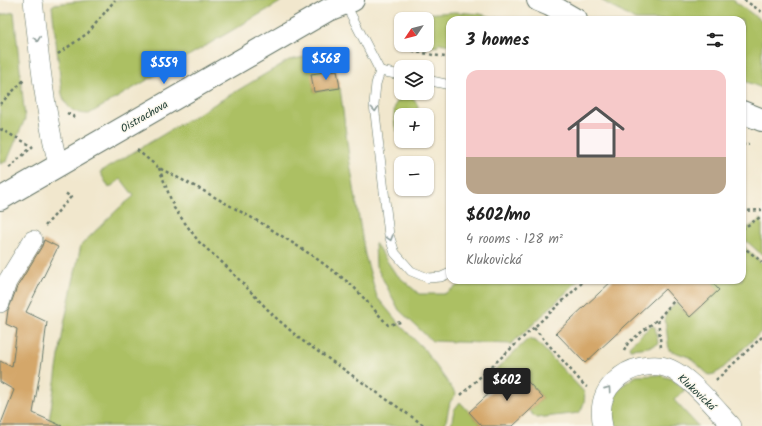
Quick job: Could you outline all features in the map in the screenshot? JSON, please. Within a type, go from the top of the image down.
[{"type":"street","points":[[33,0],[40,67],[51,136],[58,166]]},
{"type":"street","points":[[538,0],[569,16]]},
{"type":"street","name":"Oistrachova","points":[[0,199],[328,10],[347,1]]},
{"type":"street","points":[[746,114],[762,120]]},
{"type":"street","points":[[0,304],[7,282],[33,240]]},
{"type":"street","name":"Klukovická","points":[[604,394],[611,384],[634,368],[652,365],[660,366],[671,369],[681,375],[702,394],[732,426]]},
{"type":"street","points":[[603,426],[601,420],[601,406],[604,394]]},
{"type":"lane","points":[[347,1],[380,71],[376,84],[374,104],[389,235],[395,253],[411,271],[428,278],[441,277],[446,275]]},
{"type":"lane","points":[[380,71],[394,74]]},
{"type":"lane","points":[[434,82],[446,84]]},
{"type":"path","points":[[0,104],[40,67],[88,33],[115,0]]},
{"type":"path","points":[[744,0],[762,12]]},
{"type":"path","points":[[417,52],[446,57]]},
{"type":"path","points":[[0,129],[32,146]]},
{"type":"path","points":[[5,171],[32,146],[51,136]]},
{"type":"path","points":[[137,150],[159,168],[200,189],[313,256],[352,285],[388,325],[401,322]]},
{"type":"path","points":[[159,168],[174,208],[199,242],[225,265],[274,316],[300,339],[425,426]]},
{"type":"path","points":[[33,240],[71,197],[65,193]]},
{"type":"path","points":[[746,211],[762,210]]},
{"type":"path","points":[[746,226],[762,216]]},
{"type":"path","points":[[746,249],[762,262]]},
{"type":"path","points":[[461,395],[581,284]]},
{"type":"path","points":[[622,356],[628,343],[658,319],[674,301]]},
{"type":"path","points":[[658,319],[662,352]]},
{"type":"path","points":[[534,328],[585,386],[604,394]]},
{"type":"path","points":[[702,394],[762,337]]},
{"type":"green space","points":[[91,0],[284,0],[89,114],[84,114],[71,109],[66,103],[62,94],[52,6],[55,4]]},
{"type":"green space","points":[[601,0],[733,0],[762,21],[762,88],[746,82],[746,16],[628,16]]},
{"type":"green space","points":[[14,12],[25,119],[7,161],[0,164],[0,15]]},
{"type":"green space","points":[[455,12],[488,16],[446,16],[446,44],[439,43],[437,47],[434,46],[434,13]]},
{"type":"green space","points":[[321,54],[337,70],[312,74],[314,92],[340,88],[349,157],[365,255],[377,297],[401,326],[424,349],[456,394],[450,402],[445,426],[55,426],[49,421],[64,324],[81,245],[118,209],[134,196],[121,179],[109,188],[100,172],[289,60]]},
{"type":"green space","points":[[400,100],[413,100],[416,102],[418,108],[394,108],[396,103]]},
{"type":"green space","points":[[762,219],[762,255],[746,241],[746,229]]},
{"type":"green space","points":[[375,243],[395,273],[419,294],[444,294],[460,284],[575,284],[511,344],[432,341],[399,310],[376,266]]},
{"type":"green space","points":[[746,249],[762,263],[762,331],[721,370],[709,375],[689,357],[669,350],[665,318],[666,313],[676,303],[690,317],[719,290],[714,284],[746,284]]},
{"type":"green space","points":[[651,326],[655,327],[658,343],[649,347],[630,349],[629,346]]},
{"type":"green space","points":[[528,339],[536,341],[584,392],[584,403],[579,413],[536,418],[529,411],[543,398],[516,369],[502,381],[498,391],[489,381],[489,376]]},
{"type":"green space","points":[[659,375],[672,379],[685,390],[674,400],[698,426],[610,426],[610,406],[613,397],[623,385],[636,376]]},
{"type":"green space","points":[[460,402],[482,426],[451,426],[454,410]]},
{"type":"building","points":[[337,70],[340,88],[314,92],[311,74]]},
{"type":"building","points":[[44,240],[58,247],[26,312],[47,322],[33,413],[62,426],[0,426],[14,390],[0,382],[0,361],[12,367],[17,329],[6,324],[8,310],[17,287],[42,246]]},
{"type":"building","points":[[609,284],[714,284],[719,290],[690,317],[665,289],[585,363],[556,333]]},
{"type":"building","points":[[516,369],[543,398],[513,426],[482,426],[469,412]]}]
